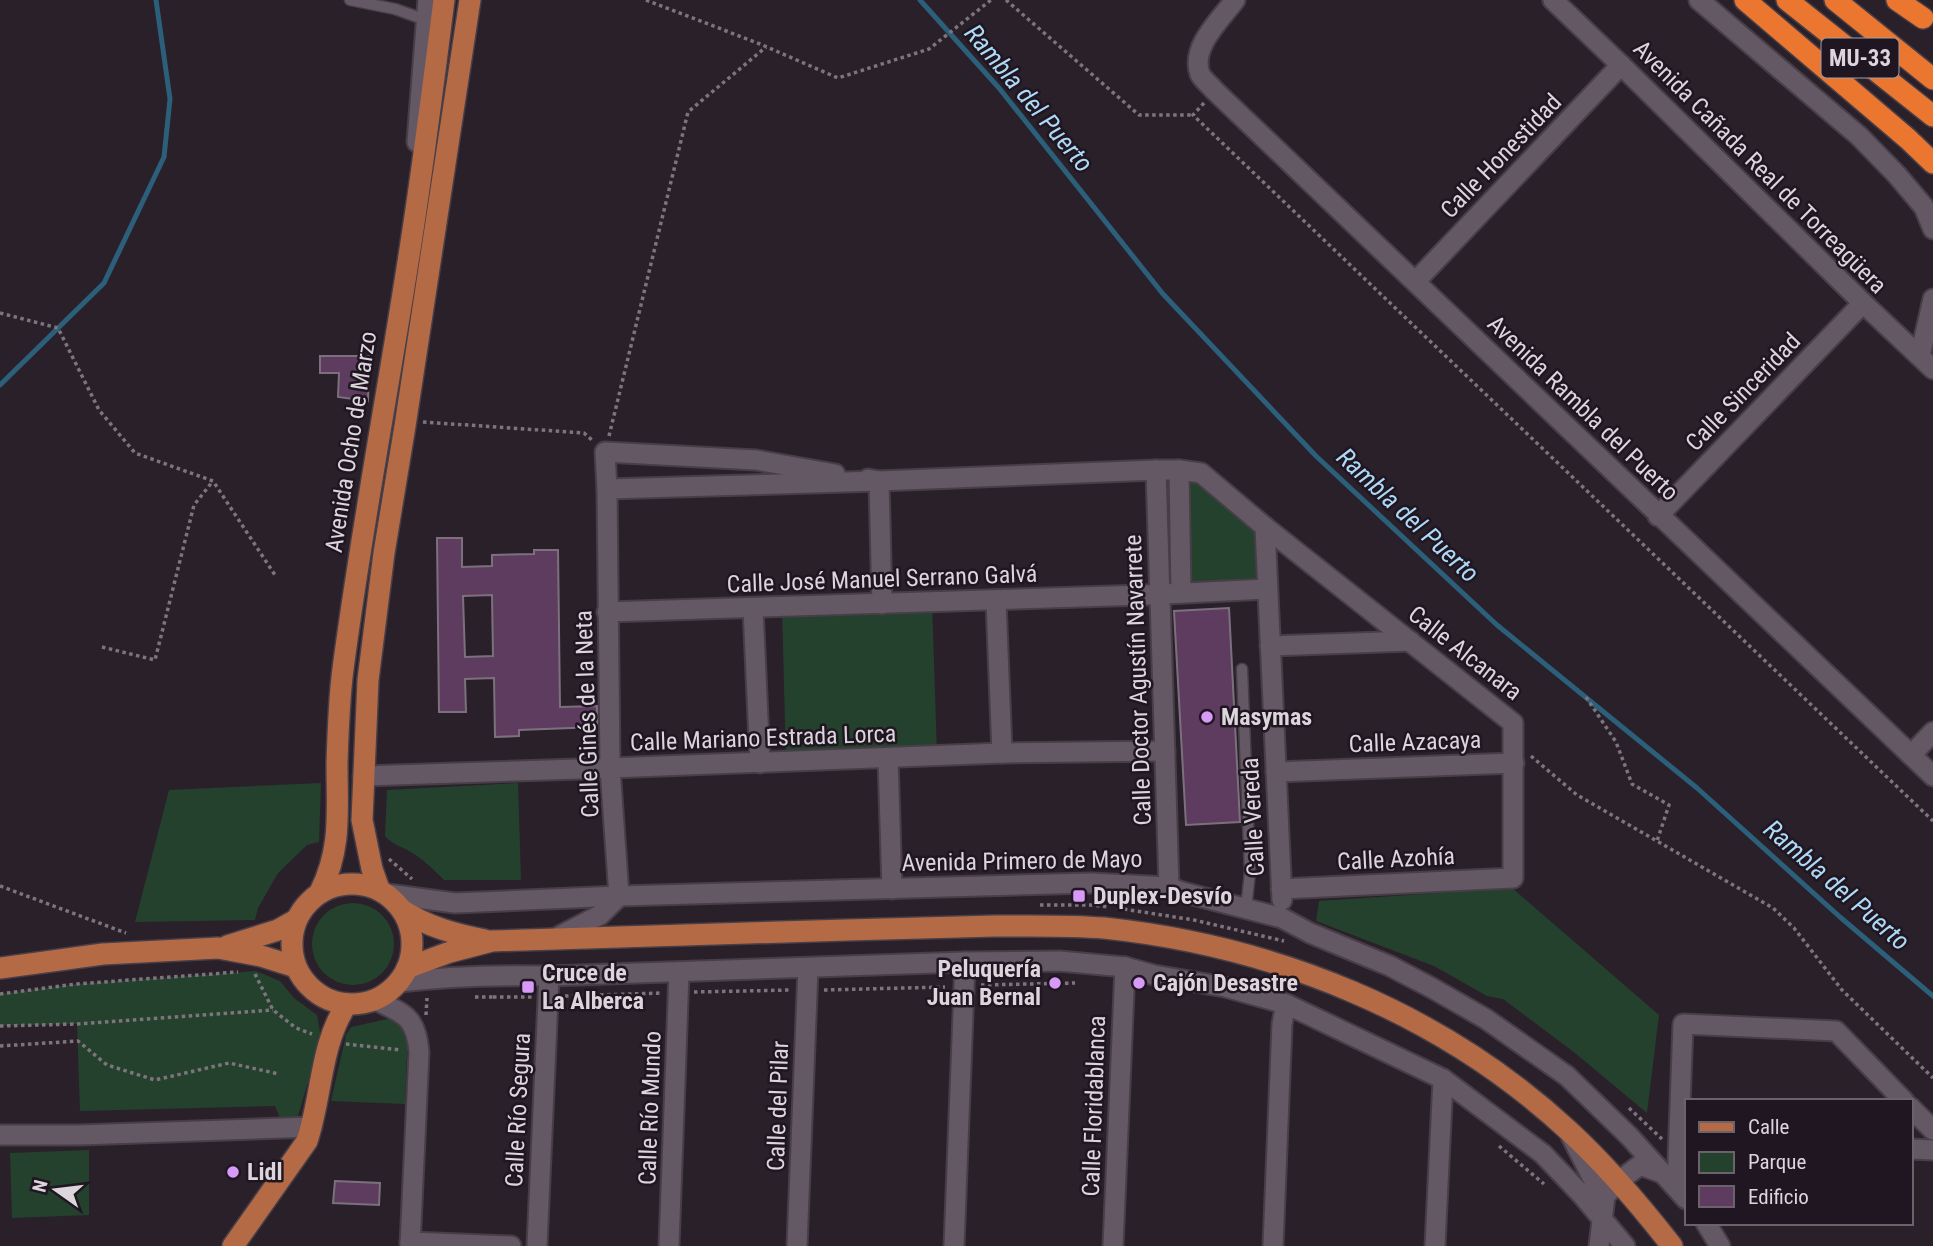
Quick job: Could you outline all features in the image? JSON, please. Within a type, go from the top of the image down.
[{"type":"highway","points":[[1745,0],[1933,163]]},
{"type":"highway","name":"MU-33","points":[[1787,0],[1933,117]]},
{"type":"highway","name":"MU-33","points":[[1835,0],[1933,79]]},
{"type":"highway","points":[[1900,0],[1928,21]]},
{"type":"main road","name":"Avenida Ocho de Marzo","points":[[320,892],[333,860],[336,844],[342,673],[355,575],[408,261],[444,0]]},
{"type":"main road","name":"Avenida Ocho de Marzo","points":[[383,892],[372,869],[362,820],[368,680],[384,553],[470,0]]},
{"type":"main road","points":[[492,941],[439,929],[402,910],[383,892],[367,885],[343,884],[320,892],[306,905],[296,920],[292,952],[296,967],[308,985],[325,998],[356,1004],[375,1000],[388,992],[403,975],[450,952],[492,941],[1053,926],[1103,928],[1180,939],[1303,972],[1378,1003],[1448,1041],[1520,1090],[1567,1129],[1612,1189],[1672,1246]]},
{"type":"main road","points":[[402,910],[411,928],[412,948],[403,975]]},
{"type":"main road","points":[[0,968],[133,951],[218,948],[258,938],[296,920]]},
{"type":"main road","points":[[218,948],[261,956],[296,967]]},
{"type":"main road","points":[[325,998],[330,1015],[330,1042]]},
{"type":"main road","points":[[233,1246],[306,1141],[312,1127],[330,1042],[346,1004]]},
{"type":"street","name":"Avenida Rambla del Puerto","points":[[1235,0],[1205,40],[1199,55],[1200,74],[1215,91],[1933,776]]},
{"type":"street","name":"Avenida Cañada Real de Torreagüera","points":[[1553,0],[1927,363]]},
{"type":"street","points":[[1699,0],[1859,136],[1897,174],[1923,206],[1933,229]]},
{"type":"street","points":[[408,261],[427,10]]},
{"type":"street","name":"Calle Honestidad","points":[[1416,281],[1621,65]]},
{"type":"street","points":[[1927,363],[1933,299]]},
{"type":"street","name":"Calle Sinceridad","points":[[1658,516],[1863,303]]},
{"type":"street","points":[[605,452],[755,460],[879,481]]},
{"type":"street","name":"Calle Ginés de la Neta","points":[[605,452],[610,768],[619,896]]},
{"type":"street","name":"Calle Doctor Agustín Navarrete","points":[[1156,470],[1169,887]]},
{"type":"street","points":[[607,489],[1179,470]]},
{"type":"street","name":"Calle Alcanara","points":[[1179,470],[1201,473],[1265,527],[1513,723],[1513,877]]},
{"type":"street","name":"Calle Doctor Agustín Navarrete","points":[[1179,470],[1181,593]]},
{"type":"street","points":[[879,481],[882,604]]},
{"type":"street","name":"Calle Vereda","points":[[1265,527],[1282,918]]},
{"type":"street","name":"Calle José Manuel Serrano Galvá","points":[[607,612],[1267,589]]},
{"type":"street","points":[[996,600],[1002,753]]},
{"type":"street","points":[[753,608],[760,763]]},
{"type":"street","points":[[1270,646],[1410,641]]},
{"type":"street","points":[[1911,755],[1933,732]]},
{"type":"street","name":"Calle Mariano Estrada Lorca","points":[[363,776],[1002,753],[1165,751]]},
{"type":"street","points":[[888,758],[892,889]]},
{"type":"street","name":"Calle Azacaya","points":[[1276,772],[1514,763]]},
{"type":"street","name":"Calle Azohía","points":[[1281,889],[1513,877]]},
{"type":"street","name":"Avenida Primero de Mayo","points":[[383,892],[454,903],[1091,883],[1169,887],[1282,918],[1390,967],[1486,1019],[1567,1076],[1629,1136],[1676,1187]]},
{"type":"street","points":[[554,939],[600,915],[619,896]]},
{"type":"street","points":[[403,975],[549,976],[1059,961],[1125,967],[1154,975],[1225,987],[1286,1004],[1443,1079],[1543,1154],[1625,1246]]},
{"type":"street","points":[[954,1246],[965,962]]},
{"type":"street","name":"Calle Floridablanca","points":[[1112,1246],[1125,967]]},
{"type":"street","name":"Calle del Pilar","points":[[797,1246],[807,968]]},
{"type":"street","name":"Calle Río Mundo","points":[[669,1246],[679,972]]},
{"type":"street","name":"Calle Río Segura","points":[[537,1246],[549,976]]},
{"type":"street","points":[[375,1000],[408,1018],[418,1035],[410,1244],[511,1246]]},
{"type":"street","points":[[1273,1246],[1282,1024],[1286,1004]]},
{"type":"street","points":[[1599,1246],[1601,1217],[1612,1189],[1640,1165],[1676,1187],[1682,1146],[1683,1024],[1836,1031],[1902,1099]]},
{"type":"street","points":[[1435,1246],[1443,1079]]},
{"type":"street","points":[[1912,1109],[1933,1130]]},
{"type":"street","points":[[0,1135],[312,1127]]},
{"type":"street","name":"Avenida Primero de Mayo","points":[[1629,1136],[1640,1165]]},
{"type":"street","points":[[1912,1149],[1933,1150]]},
{"type":"street","points":[[1708,1225],[1720,1246]]},
{"type":"lane","points":[[350,0],[427,10]]},
{"type":"lane","points":[[1242,669],[1250,872],[1246,909]]},
{"type":"path","points":[[646,0],[838,78],[929,49],[991,0]]},
{"type":"path","points":[[1006,0],[1139,115],[1193,115],[1933,821]]},
{"type":"path","points":[[421,422],[584,433],[605,452],[688,111],[766,47]]},
{"type":"path","points":[[1193,115],[1215,91]]},
{"type":"path","points":[[0,313],[58,328],[99,410],[135,453],[213,481],[275,575]]},
{"type":"path","points":[[102,647],[155,660],[194,505],[213,481]]},
{"type":"path","points":[[1586,697],[1616,742],[1632,784],[1669,805],[1657,841]]},
{"type":"path","points":[[1514,741],[1577,795],[1773,908],[1794,928],[1842,990],[1933,1078]]},
{"type":"path","points":[[385,855],[414,881]]},
{"type":"path","points":[[0,886],[125,932],[133,951]]},
{"type":"path","points":[[253,971],[273,1010],[296,1028],[330,1042],[419,1052]]},
{"type":"path","points":[[0,994],[240,972]]},
{"type":"path","points":[[492,975],[492,997]]},
{"type":"path","points":[[466,996],[548,997],[1079,983]]},
{"type":"path","points":[[426,1023],[427,996]]},
{"type":"path","points":[[0,1026],[78,1024],[273,1010]]},
{"type":"path","points":[[0,1046],[78,1041],[107,1065],[155,1080],[229,1063],[279,1074]]},
{"type":"path","points":[[1499,1146],[1549,1188]]},
{"type":"green space","points":[[1179,470],[1265,527],[1267,589],[1181,593]]},
{"type":"green space","points":[[932,602],[937,755],[786,762],[782,607]]},
{"type":"green space","points":[[321,783],[319,842],[307,845],[278,873],[258,908],[255,920],[135,922],[169,790]]},
{"type":"green space","points":[[518,783],[521,880],[444,880],[419,857],[385,836],[387,790]]},
{"type":"green space","points":[[1512,888],[1659,1015],[1647,1113],[1575,1053],[1503,999],[1487,996],[1434,966],[1316,921],[1319,901]]},
{"type":"green space","points":[[353,903],[369,906],[382,915],[391,928],[394,944],[391,960],[382,973],[369,982],[353,985],[337,982],[324,973],[315,960],[312,944],[315,928],[324,915],[337,906]]},
{"type":"green space","points":[[256,971],[280,981],[294,998],[317,1015],[321,1038],[298,1116],[280,1118],[275,1106],[80,1111],[77,1024],[0,1026],[0,994],[76,984]]},
{"type":"green space","points":[[392,1018],[408,1028],[405,1104],[331,1101],[346,1035],[351,1027]]},
{"type":"green space","points":[[89,1150],[89,1215],[12,1218],[10,1153]]},
{"type":"building","points":[[320,356],[369,356],[368,401],[338,397],[339,373],[320,373]]},
{"type":"building","points":[[437,538],[462,538],[462,567],[492,566],[492,555],[534,554],[534,550],[558,550],[560,707],[597,706],[597,727],[519,730],[519,736],[495,737],[494,678],[465,679],[466,712],[439,712]],"holes":[[[492,595],[493,656],[465,657],[463,596]]]},
{"type":"building","name":"Masymas","points":[[1229,608],[1240,822],[1186,825],[1174,611]]},
{"type":"building","points":[[335,1181],[380,1183],[379,1205],[333,1203]]},
{"type":"waterway","points":[[0,385],[104,283],[164,157],[170,99],[156,0]]},
{"type":"waterway","name":"Rambla del Puerto","points":[[920,0],[999,88],[1163,294],[1316,456],[1497,625],[1697,788],[1840,917],[1933,996]]},
{"type":"place","name":"Masymas","points":[[1207,717]]},
{"type":"place","name":"Duplex-Desvío","points":[[1079,896]]},
{"type":"place","name":"Peluquería Juan Bernal","points":[[1055,983]]},
{"type":"place","name":"Cajón Desastre","points":[[1139,983]]},
{"type":"place","name":"Cruce de La Alberca","points":[[528,987]]},
{"type":"place","name":"Lidl","points":[[233,1172]]}]
